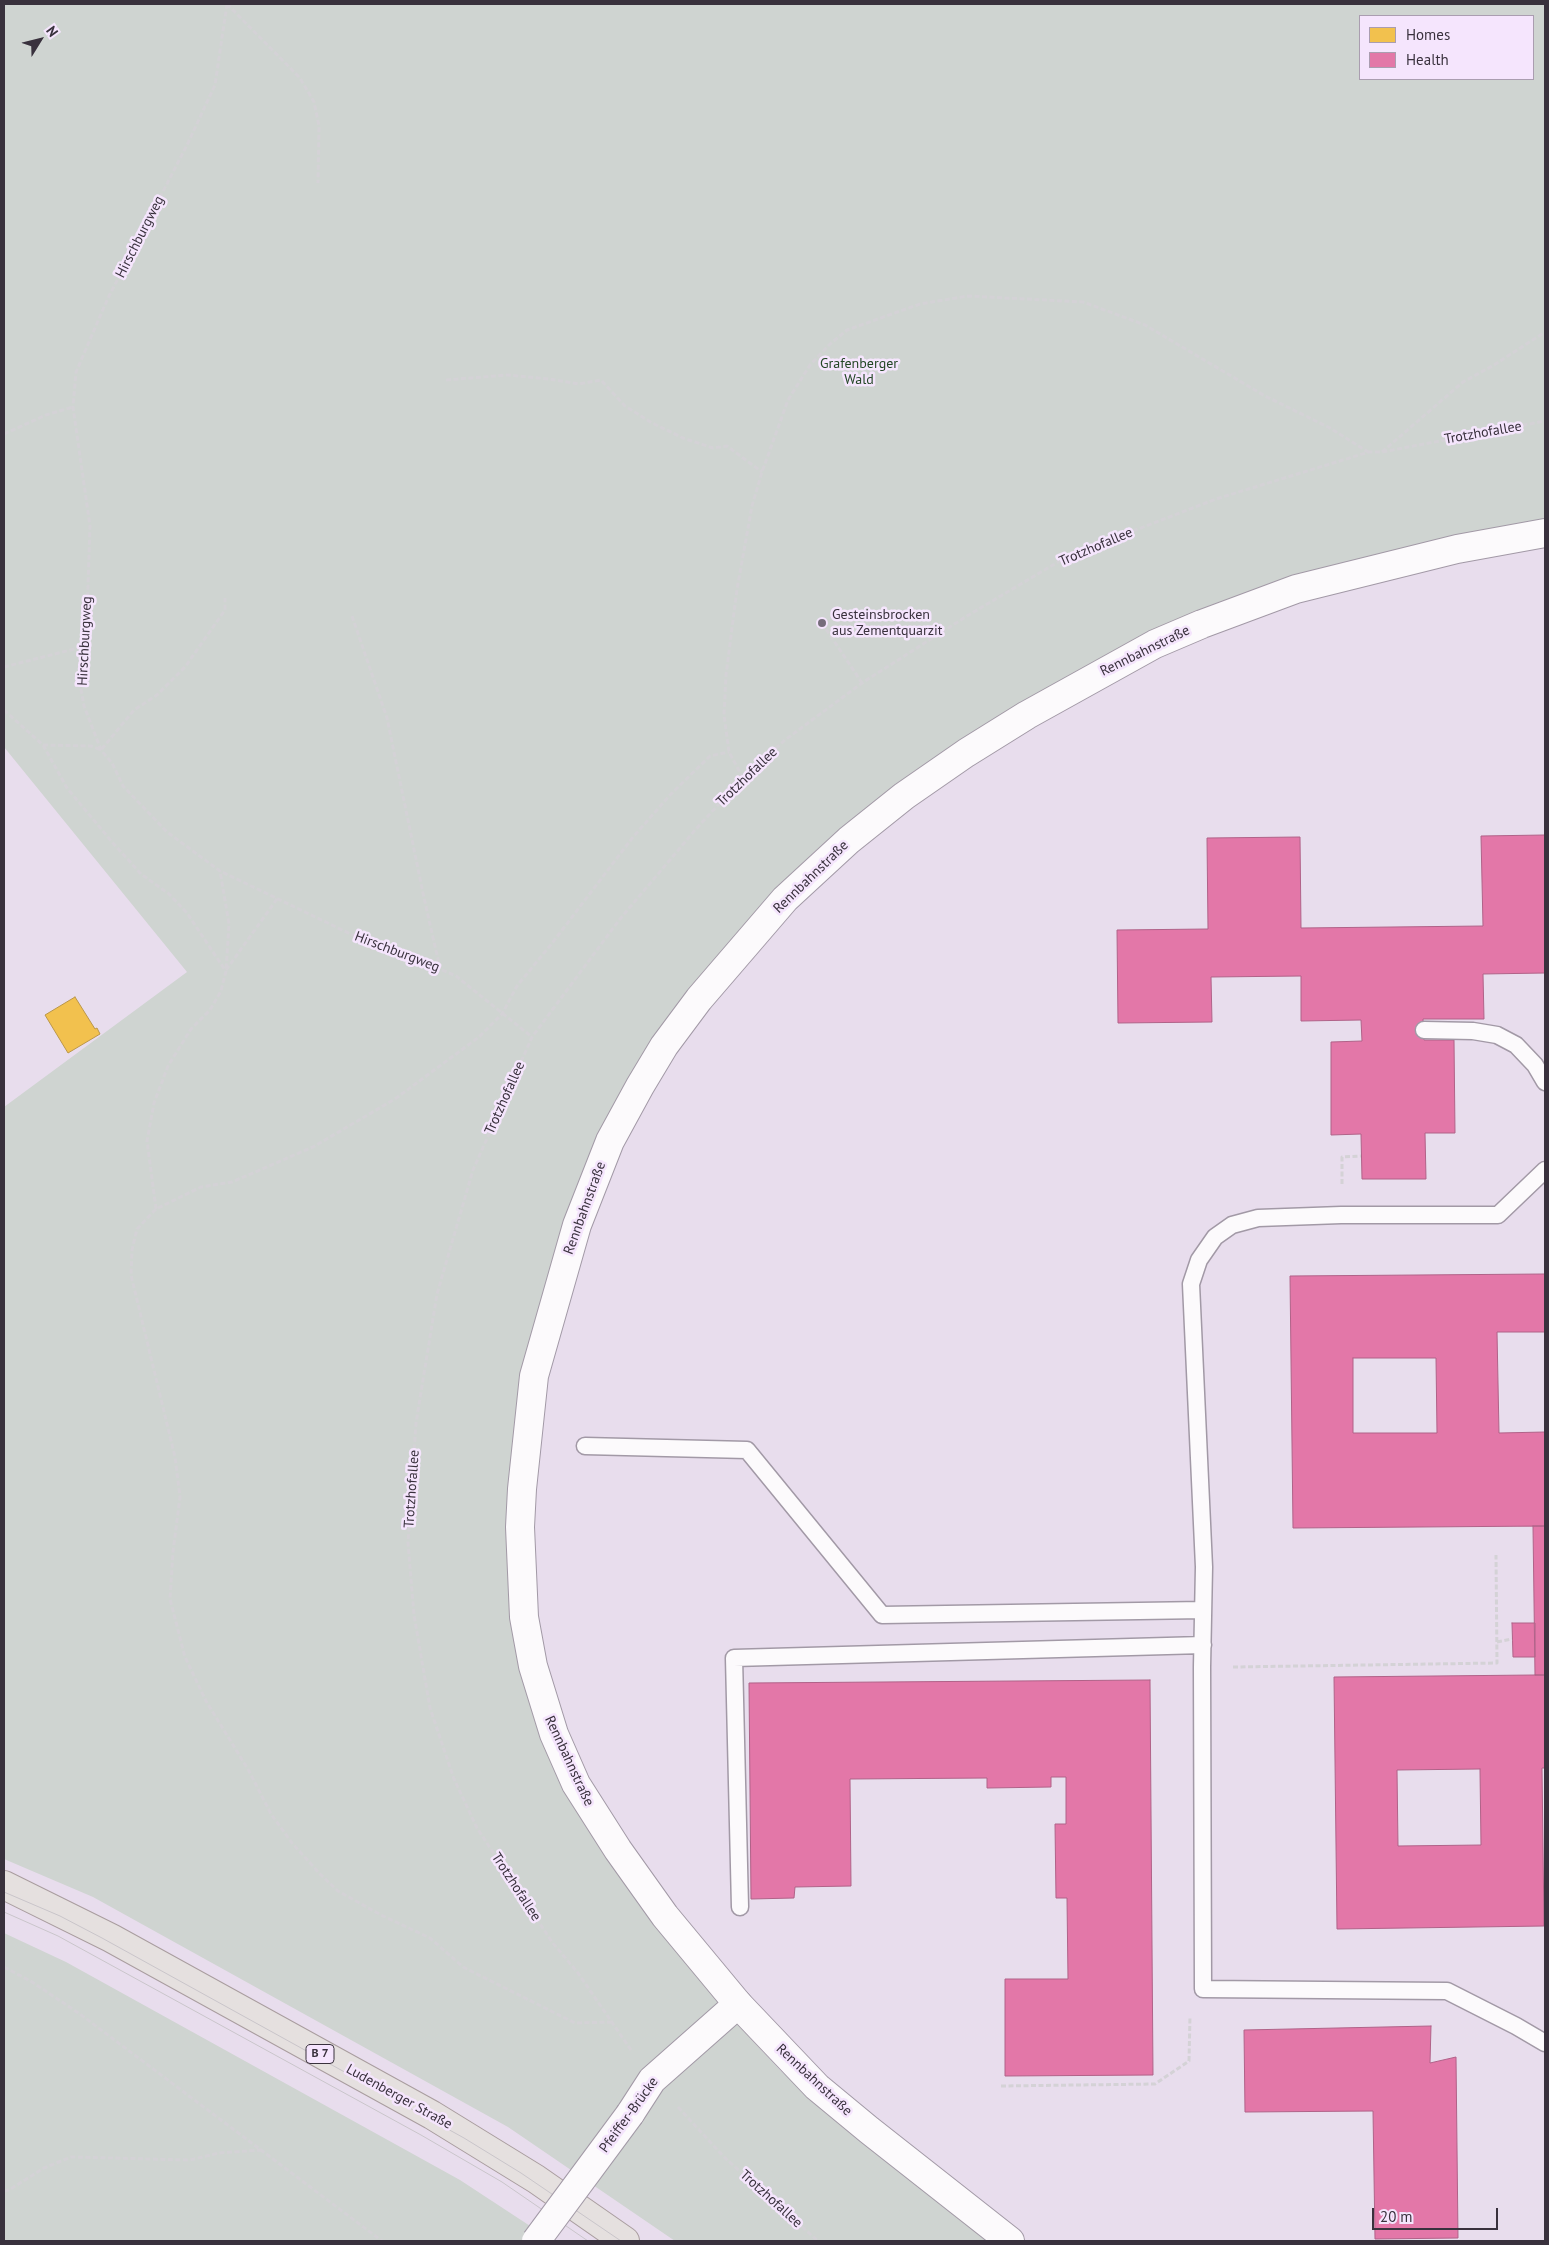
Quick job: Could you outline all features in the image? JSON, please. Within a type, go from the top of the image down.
[{"type":"main road","name":"Ludenberger Straße","points":[[4,1885],[111,1938],[432,2115],[536,2179],[625,2241]]},
{"type":"street","name":"Rennbahnstraße","points":[[1010,2241],[869,2130],[817,2086],[738,2004],[660,1909],[618,1850],[576,1784],[554,1734],[533,1666],[524,1617],[520,1527],[522,1489],[534,1376],[577,1225],[610,1140],[664,1046],[705,992],[779,906],[823,863],[904,796],[966,753],[1027,715],[1155,644],[1255,604],[1296,590],[1457,550],[1545,533]]},
{"type":"street","name":"Pfeiffer-Brücke","points":[[536,2241],[630,2114],[652,2080],[738,2004]]},
{"type":"lane","points":[[1424,1030],[1473,1031],[1497,1035],[1516,1045],[1535,1066],[1545,1082]]},
{"type":"lane","points":[[1545,1170],[1498,1215],[1341,1215],[1258,1218],[1232,1225],[1215,1237],[1199,1260],[1191,1284],[1204,1567],[1202,1667],[1203,1989],[1447,1991],[1516,2026],[1545,2044]]},
{"type":"lane","points":[[585,1446],[747,1450],[882,1615],[1203,1610]]},
{"type":"lane","points":[[740,1907],[734,1658],[1203,1645]]},
{"type":"path","points":[[227,4],[300,78],[314,102],[319,126],[318,183]]},
{"type":"path","name":"Hirschburgweg","points":[[227,4],[215,85],[188,143],[108,298],[76,372],[73,408],[90,526],[86,646],[79,678],[84,706],[102,750],[112,763],[123,786],[167,832],[220,871],[363,940],[440,968],[456,976],[532,1037]]},
{"type":"path","points":[[742,778],[729,752],[724,715],[726,675],[737,589],[752,506],[788,400],[810,365],[830,344],[847,330],[920,304],[968,296],[1083,302],[1145,325],[1265,396],[1330,428],[1369,452]]},
{"type":"path","points":[[1382,452],[1463,382],[1494,365],[1545,332]]},
{"type":"path","points":[[446,380],[507,375],[549,378],[579,384],[601,380],[625,406],[652,423],[683,438],[713,448],[727,446],[762,472]]},
{"type":"path","points":[[4,434],[46,414],[73,408]]},
{"type":"path","name":"Trotzhofallee","points":[[818,2241],[724,2156],[652,2080],[612,2022],[552,1942],[477,1828],[454,1780],[430,1708],[414,1615],[408,1543],[416,1423],[437,1294],[473,1170],[532,1037],[620,919],[742,778],[785,740],[862,683],[966,616],[1068,556],[1216,499],[1369,452],[1382,452],[1545,422]]},
{"type":"path","points":[[43,745],[92,746],[102,750],[134,710],[157,695],[185,667],[225,610],[225,598]]},
{"type":"path","points":[[352,616],[387,718],[440,968]]},
{"type":"path","points":[[822,623],[862,683]]},
{"type":"path","points":[[4,667],[86,646]]},
{"type":"path","points":[[4,710],[43,745],[67,788],[112,842],[141,874],[169,894],[186,913],[226,971]]},
{"type":"path","points":[[612,2022],[574,2023],[463,1967],[430,1938],[380,1915],[338,1891],[320,1874],[271,1814],[250,1771],[206,1700],[185,1657],[170,1599],[173,1552],[180,1497],[175,1458],[131,1275],[132,1250],[137,1229],[156,1209],[201,1187],[232,1182],[313,1147],[395,1099],[480,1036],[502,1014],[517,986],[554,942],[633,837],[710,756],[729,752]]},
{"type":"path","points":[[156,1209],[146,1141],[154,1103],[168,1066],[191,1028],[210,1010],[221,991],[226,971],[229,924],[220,871]]},
{"type":"path","points":[[226,971],[277,899]]},
{"type":"path","points":[[1341,1215],[1342,1157],[1362,1156]]},
{"type":"path","points":[[1202,1667],[1498,1663],[1496,1555]]},
{"type":"path","points":[[1497,1642],[1512,1640]]},
{"type":"path","points":[[4,1967],[32,1982],[80,2014],[382,2241]]},
{"type":"path","points":[[1001,2086],[1155,2084],[1188,2061],[1191,1999],[1203,1989]]},
{"type":"path","points":[[4,2191],[9,2190],[44,2168],[71,2156],[190,2160],[219,2153],[262,2150]]},
{"type":"green space","name":"Grafenberger Wald","points":[[4,4],[1545,4],[1545,520],[1148,634],[1021,702],[897,784],[813,853],[736,935],[566,1220],[510,1591],[513,1638],[539,1733],[580,1816],[607,1857],[645,1912],[726,2012],[780,2070],[854,2135],[989,2241],[675,2241],[508,2127],[93,1897],[4,1859],[4,1107],[187,972],[4,747]]},
{"type":"green space","points":[[4,1933],[66,1962],[460,2180],[553,2241],[4,2241]]},
{"type":"building: Homes","points":[[75,997],[100,1034],[68,1053],[45,1015]]},
{"type":"building: Health","points":[[1545,835],[1545,973],[1483,974],[1484,1019],[1423,1019],[1424,1040],[1454,1040],[1455,1133],[1425,1133],[1426,1179],[1362,1179],[1361,1134],[1331,1135],[1331,1042],[1362,1041],[1361,1020],[1301,1021],[1301,976],[1211,977],[1212,1022],[1118,1023],[1117,930],[1208,929],[1207,838],[1300,837],[1301,928],[1483,926],[1481,836]]},
{"type":"building: Health","points":[[1545,1274],[1545,1332],[1497,1332],[1499,1433],[1545,1432],[1545,1526],[1293,1528],[1290,1276]],"holes":[[[1353,1358],[1436,1358],[1437,1433],[1353,1433]]]},
{"type":"building: Health","points":[[1533,1526],[1545,1526],[1545,1675],[1535,1675]]},
{"type":"building: Health","points":[[1512,1623],[1535,1623],[1535,1657],[1513,1657]]},
{"type":"building: Health","points":[[1545,1675],[1545,1768],[1542,1768],[1544,1926],[1337,1929],[1334,1677]],"holes":[[[1480,1769],[1481,1845],[1398,1846],[1397,1770]]]},
{"type":"building: Health","points":[[1150,1680],[1153,2075],[1005,2076],[1005,1979],[1068,1979],[1067,1898],[1056,1898],[1055,1824],[1066,1824],[1066,1777],[1051,1777],[1051,1787],[987,1788],[987,1778],[850,1779],[851,1886],[795,1887],[794,1898],[751,1899],[749,1683]]},
{"type":"building: Health","points":[[1431,2026],[1430,2063],[1456,2057],[1458,2238],[1375,2239],[1373,2111],[1245,2112],[1244,2030]]},
{"type":"tram line","points":[[4,1892],[60,1916],[102,1938],[464,2138],[521,2173],[621,2241]]},
{"type":"tram line","points":[[4,1912],[58,1936],[421,2135],[502,2182],[588,2241]]},
{"type":"place","name":"Gesteinsbrocken aus Zementquarzit","points":[[822,623]]}]
